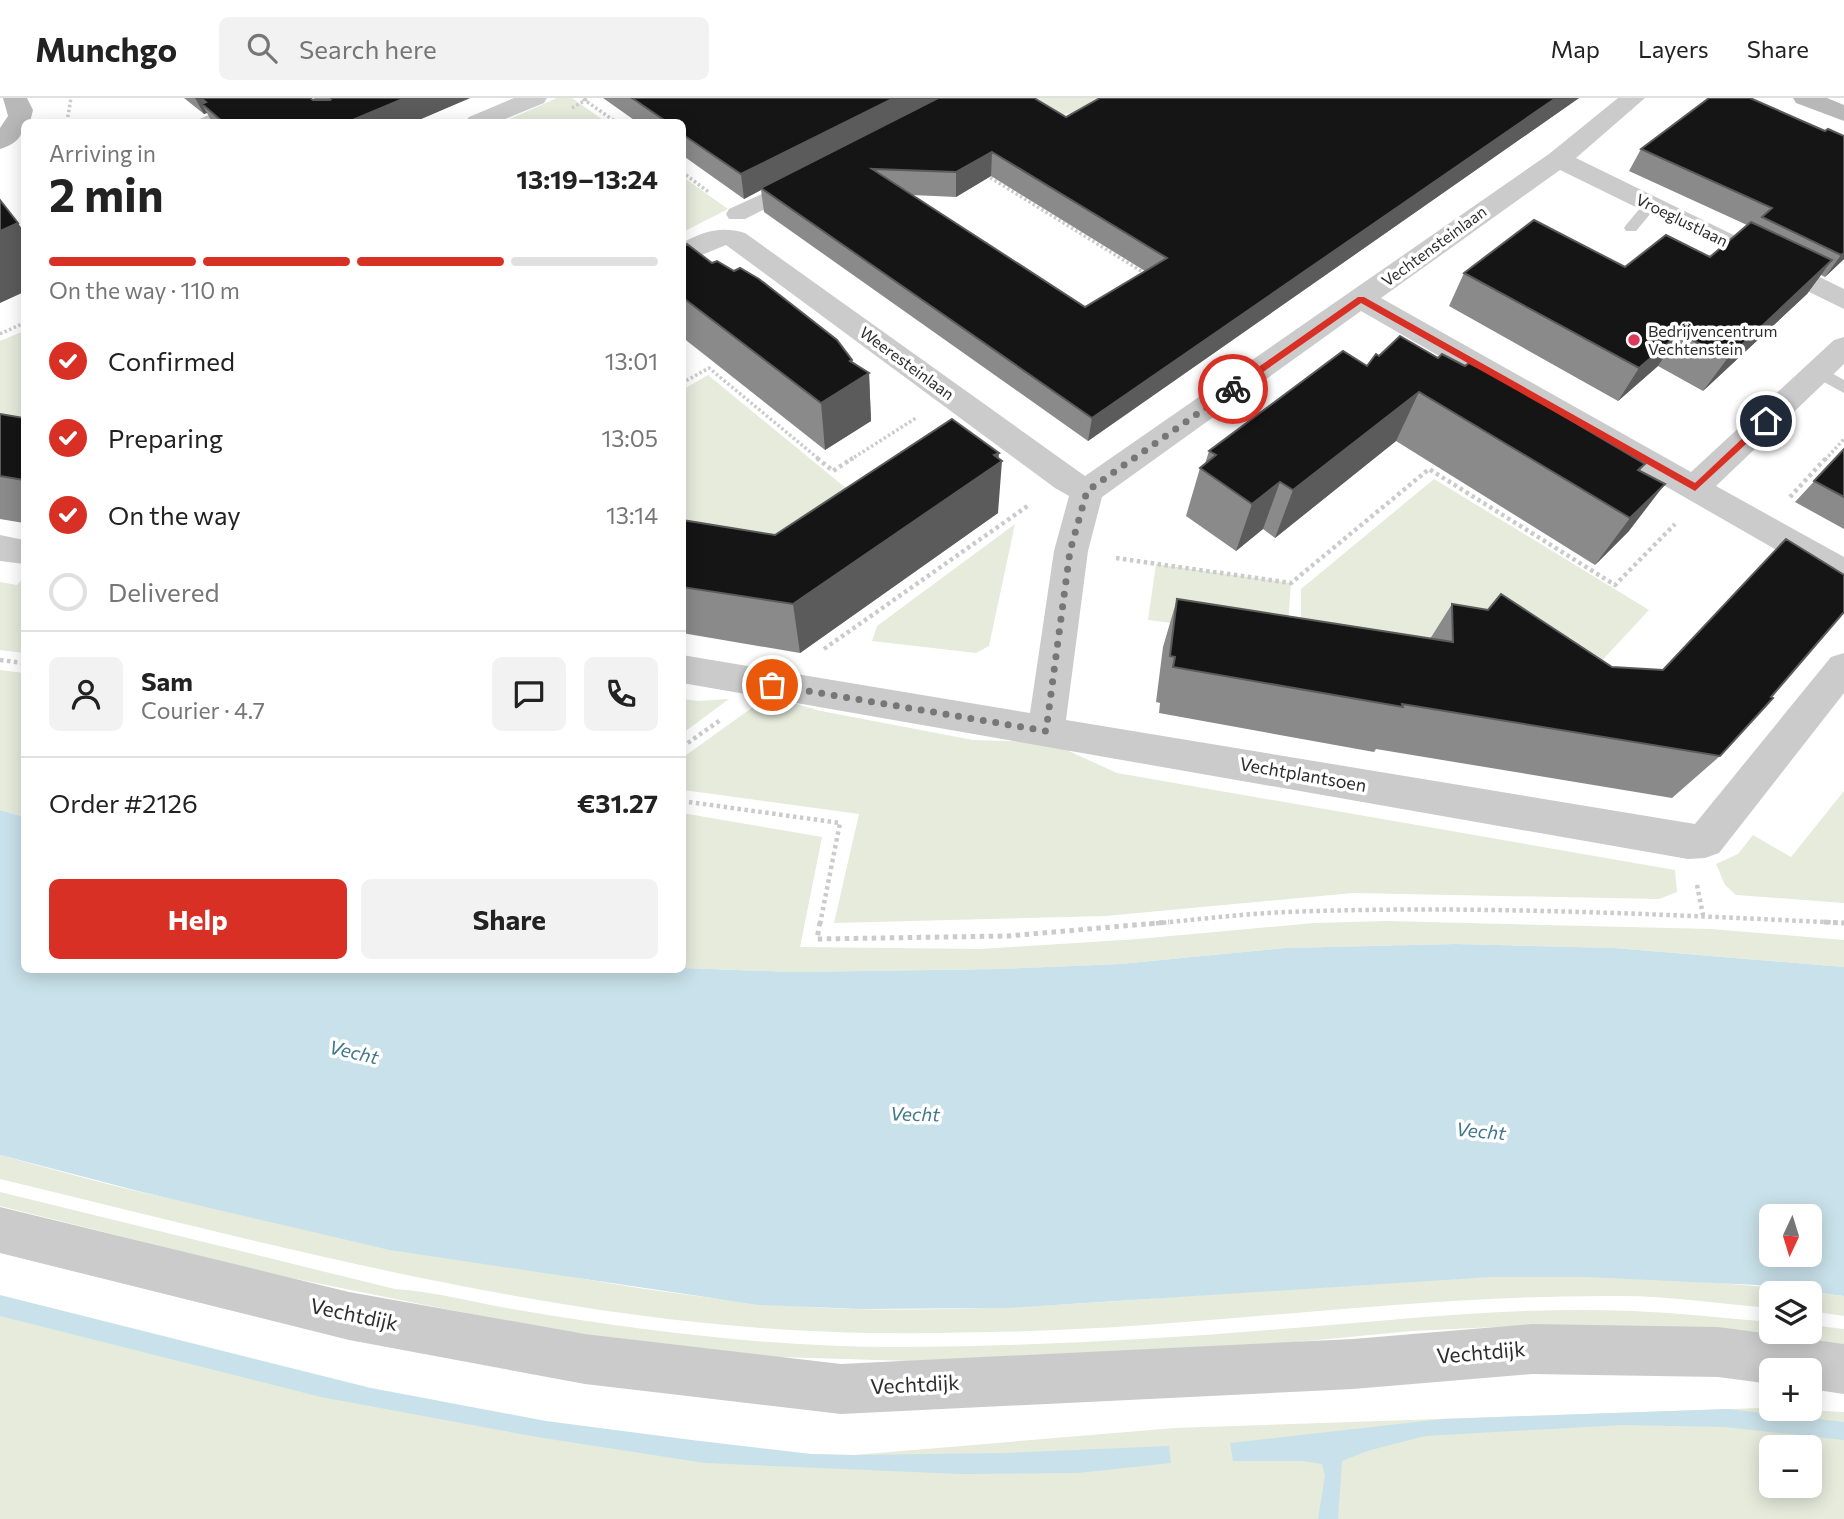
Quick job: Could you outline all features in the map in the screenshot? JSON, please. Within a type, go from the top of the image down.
[{"type":"main road","points":[[1805,98],[1844,114]]},
{"type":"main road","points":[[21,119],[23,101]]},
{"type":"main road","points":[[11,137],[21,120]]},
{"type":"street","points":[[485,119],[535,98]]},
{"type":"street","name":"Vechtensteinlaan","points":[[1077,485],[1361,299],[1558,159],[1633,98]]},
{"type":"street","name":"Vroeglustlaan","points":[[1558,159],[1844,300]]},
{"type":"street","points":[[686,252],[823,171]]},
{"type":"street","name":"Weeresteinlaan","points":[[732,225],[951,396],[1077,485]]},
{"type":"street","points":[[1361,299],[1844,573]]},
{"type":"street","points":[[1701,490],[1832,379],[1844,347]]},
{"type":"street","points":[[1046,731],[1077,485]]},
{"type":"street","points":[[0,548],[21,552]]},
{"type":"street","name":"Vechtplantsoen","points":[[686,670],[1674,840],[1705,841],[1844,667]]},
{"type":"street","name":"Vechtdijk","points":[[0,1230],[349,1316],[585,1359],[841,1389],[1353,1364],[1532,1349],[1718,1352],[1844,1369]]},
{"type":"lane","points":[[207,119],[258,98]]},
{"type":"lane","points":[[1631,228],[1651,204]]},
{"type":"path","points":[[68,119],[71,98]]},
{"type":"path","points":[[586,99],[612,119]]},
{"type":"path","points":[[980,171],[1156,280]]},
{"type":"path","points":[[0,334],[21,324]]},
{"type":"path","points":[[686,381],[709,369],[833,471],[951,396]]},
{"type":"path","points":[[1762,525],[1844,439]]},
{"type":"path","points":[[1070,551],[1291,583],[1429,470],[1615,585],[1701,490]]},
{"type":"path","points":[[686,744],[1077,485]]},
{"type":"path","points":[[0,660],[21,663]]},
{"type":"path","points":[[686,802],[841,823],[817,939],[1008,936],[1283,912],[1356,910],[1588,910],[1844,923]]},
{"type":"shaded area","points":[[557,98],[572,98],[602,119],[510,119]]},
{"type":"shaded area","points":[[1017,98],[1104,98],[1079,111],[1061,114],[1043,110]]},
{"type":"shaded area","points":[[686,179],[728,209],[686,230]]},
{"type":"shaded area","points":[[21,332],[21,424],[0,420],[0,341]]},
{"type":"shaded area","points":[[708,375],[858,498],[784,545],[686,529],[686,388]]},
{"type":"shaded area","points":[[1434,479],[1649,610],[1597,666],[1301,632],[1301,589]]},
{"type":"shaded area","points":[[1015,524],[989,646],[976,653],[872,641],[877,626]]},
{"type":"shaded area","points":[[1156,564],[1291,583],[1287,638],[1148,620]]},
{"type":"shaded area","points":[[21,580],[21,653],[0,650],[0,582],[17,585]]},
{"type":"shaded area","points":[[0,670],[21,673],[21,816],[0,810]]},
{"type":"shaded area","points":[[768,696],[821,711],[973,740],[1049,742],[1117,773],[1675,870],[1677,892],[1659,899],[1353,893],[1106,916],[834,923],[859,814],[686,790],[686,755],[760,702],[764,704]]},
{"type":"shaded area","points":[[729,699],[686,731],[686,700]]},
{"type":"shaded area","points":[[1844,791],[1844,903],[1736,895],[1725,885],[1716,864],[1738,854],[1753,835],[1791,857]]},
{"type":"shaded area","points":[[686,814],[822,837],[800,947],[980,949],[1138,939],[1314,923],[1387,921],[1711,929],[1844,940],[1844,967],[1615,948],[1455,944],[1285,948],[1120,964],[794,972],[686,968]]},
{"type":"shaded area","points":[[0,1155],[127,1189],[582,1279],[745,1302],[800,1306],[855,1309],[1014,1307],[1411,1280],[1579,1276],[1759,1286],[1759,1307],[1657,1297],[1566,1296],[1036,1331],[874,1333],[763,1328],[652,1317],[543,1301],[433,1280],[216,1232],[0,1179]]},
{"type":"shaded area","points":[[0,1192],[395,1289],[613,1325],[808,1345],[905,1347],[1050,1343],[1548,1310],[1633,1311],[1759,1321],[1759,1339],[1536,1325],[1412,1331],[1253,1346],[910,1361],[777,1357],[567,1332],[425,1305],[272,1274],[0,1206]]},
{"type":"shaded area","points":[[1822,1294],[1844,1296],[1844,1316],[1822,1313]]},
{"type":"shaded area","points":[[0,1298],[344,1394],[752,1453],[854,1455],[1175,1428],[1759,1408],[1759,1421],[1822,1421],[1822,1411],[1844,1412],[1844,1519],[0,1519]]},
{"type":"shaded area","points":[[1822,1326],[1844,1329],[1844,1344],[1822,1343]]},
{"type":"water","name":"Vecht","points":[[0,810],[21,816],[21,973],[686,973],[686,968],[794,972],[1000,969],[1120,964],[1285,948],[1455,944],[1615,948],[1844,967],[1844,1296],[1822,1293],[1822,1281],[1759,1281],[1759,1285],[1587,1277],[1491,1277],[1007,1308],[858,1309],[759,1305],[390,1250],[142,1192],[0,1155]]},
{"type":"water","points":[[0,1295],[371,1388],[546,1421],[811,1454],[1005,1453],[1169,1446],[1171,1463],[1078,1473],[960,1474],[705,1463],[537,1437],[321,1397],[0,1316]]},
{"type":"water","points":[[1727,1409],[1759,1413],[1759,1421],[1822,1420],[1844,1422],[1844,1440],[1822,1438],[1822,1435],[1725,1427],[1622,1425],[1425,1436],[1367,1451],[1342,1461],[1338,1519],[1318,1519],[1325,1476],[1322,1464],[1303,1461],[1233,1461],[1230,1443],[1443,1419]]},
{"type":"building","points":[[405,98],[355,119],[220,119],[202,104],[206,102],[202,99]]},
{"type":"building","points":[[632,98],[894,98],[741,174],[686,137],[686,119],[663,119]]},
{"type":"building","points":[[938,98],[1034,98],[1066,117],[1100,98],[1556,98],[1092,418],[761,188]],"holes":[[[992,152],[1167,258],[1085,307],[872,169],[956,172]]]},
{"type":"building","points":[[1709,98],[1750,98],[1825,131],[1828,129],[1844,136],[1844,253],[1841,255],[1762,217],[1772,208],[1641,149]]},
{"type":"building","points":[[0,200],[18,223],[0,231]]},
{"type":"building","points":[[1534,220],[1625,267],[1666,235],[1710,257],[1751,222],[1832,260],[1727,359],[1680,333],[1639,368],[1464,273]]},
{"type":"building","points":[[686,245],[712,263],[717,261],[734,271],[740,268],[759,279],[837,340],[852,360],[850,361],[869,373],[821,403],[686,300]]},
{"type":"building","points":[[1400,336],[1438,358],[1442,354],[1465,366],[1469,363],[1496,376],[1645,464],[1638,470],[1665,484],[1630,518],[1419,392],[1293,490],[1280,482],[1252,504],[1200,468],[1216,455],[1209,451],[1343,351],[1367,366],[1376,354],[1379,356]]},
{"type":"building","points":[[0,414],[21,418],[21,480],[0,476]]},
{"type":"building","points":[[952,419],[999,453],[994,455],[1002,461],[793,604],[686,588],[686,521],[775,535]]},
{"type":"building","points":[[1844,449],[1844,497],[1814,481]]},
{"type":"building","points":[[1786,539],[1844,575],[1844,612],[1771,697],[1773,698],[1720,756],[1402,704],[1403,707],[1173,667],[1175,657],[1170,656],[1177,599],[1453,642],[1452,604],[1488,610],[1501,594],[1612,667],[1663,670]]},
{"type":"way so far","points":[[772,685],[1046,731],[1070,551],[1087,491],[1233,389]]},
{"type":"place","name":"Bedrijvencentrum Vechtenstein","points":[[1634,340]]},
{"type":"route","points":[[1233,389],[1361,299],[1695,487],[1766,421]]}]
